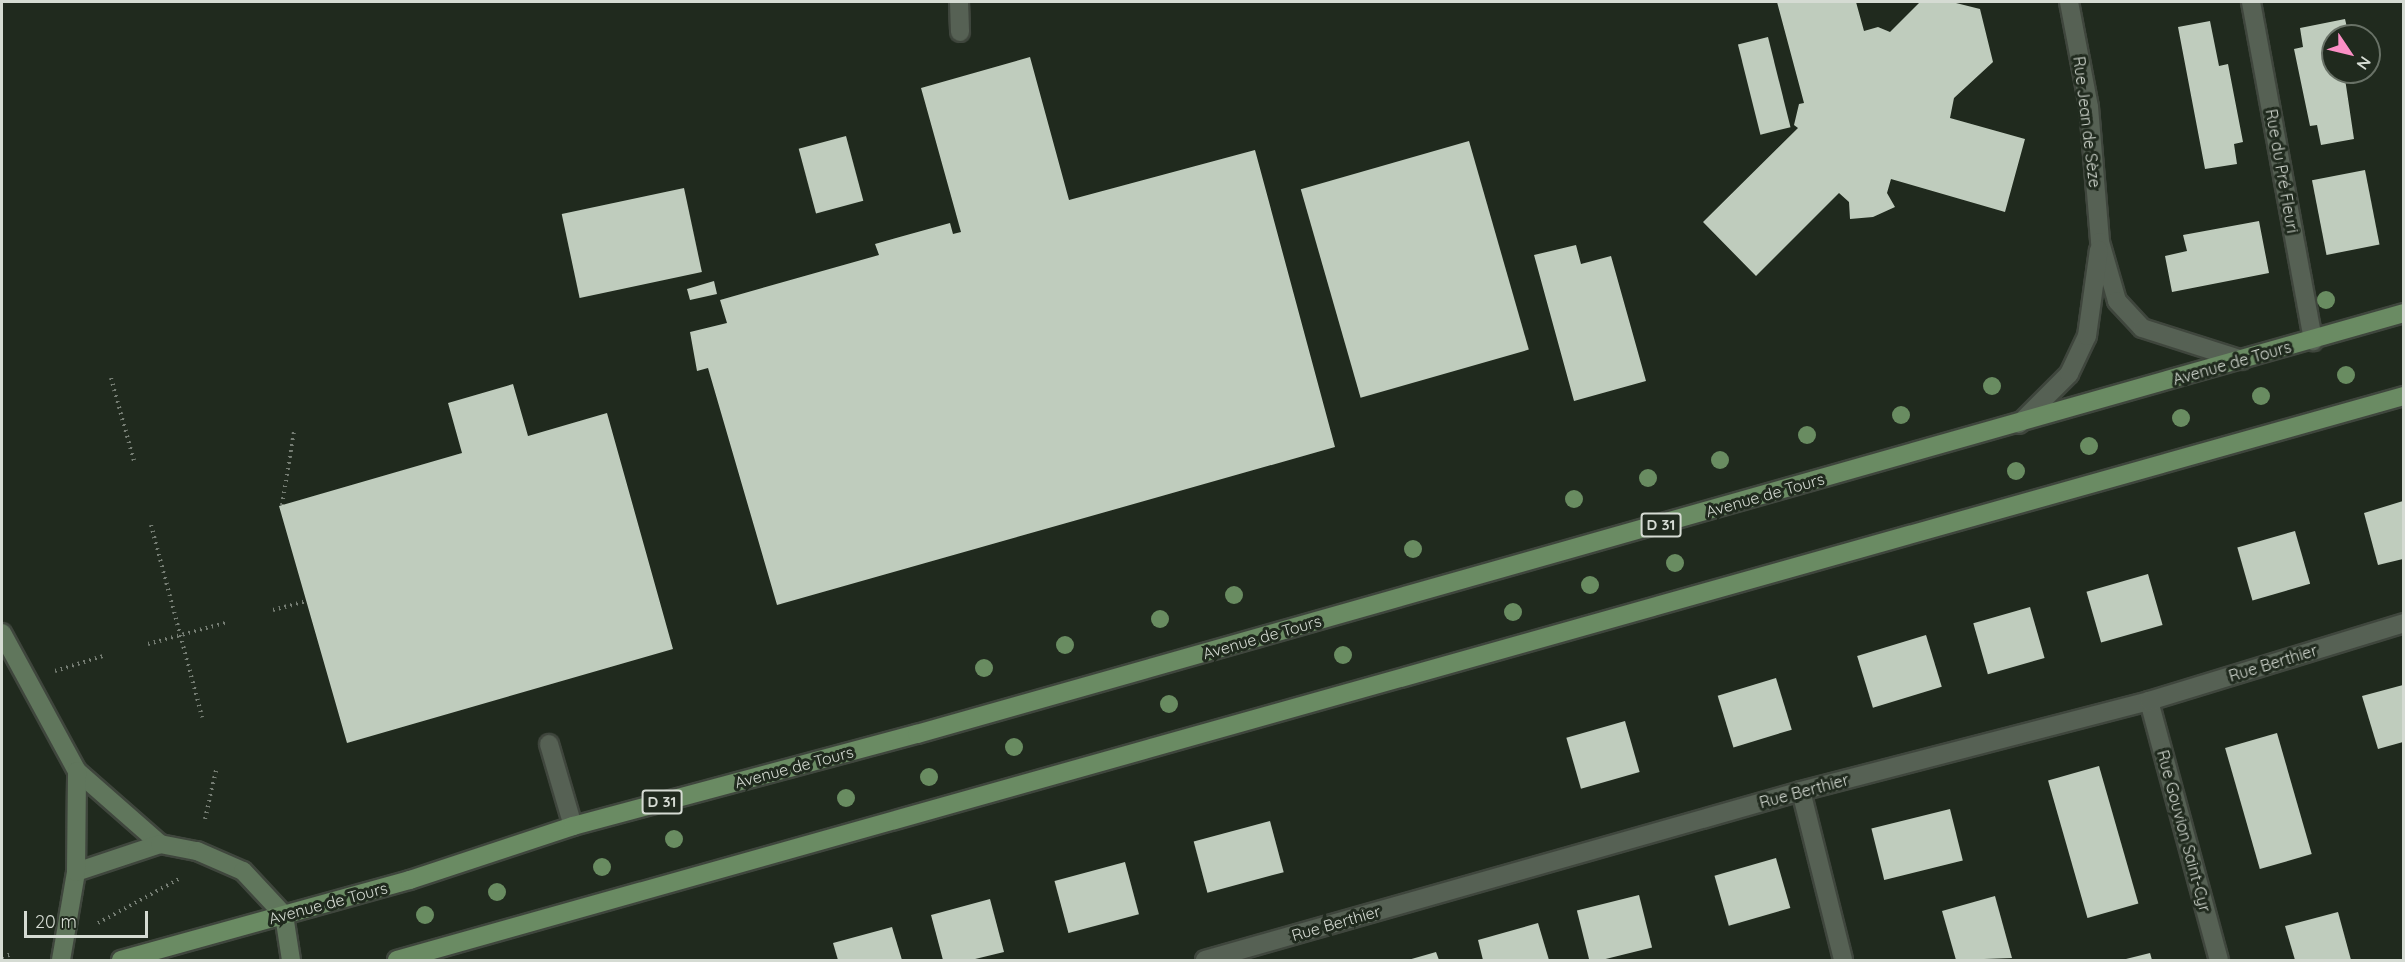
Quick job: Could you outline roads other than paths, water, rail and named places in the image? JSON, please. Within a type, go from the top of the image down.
[{"type":"main road","name":"Avenue de Tours","points":[[121,960],[410,880],[573,826],[2019,424],[2313,341],[2403,313]]},
{"type":"main road","points":[[397,960],[2403,396]]},
{"type":"street","points":[[959,2],[960,32]]},
{"type":"street","name":"Rue Jean de Sèze","points":[[2069,2],[2089,106],[2100,242],[2117,301],[2142,328],[2242,360]]},
{"type":"street","name":"Rue du Pré Fleuri","points":[[2251,2],[2313,341]]},
{"type":"street","name":"Rue Jean de Sèze","points":[[2019,424],[2069,374],[2087,336],[2100,242]]},
{"type":"street","name":"Rue Berthier","points":[[1205,960],[1801,791],[2149,701],[2403,624]]},
{"type":"street","points":[[2,633],[77,771],[160,844]]},
{"type":"street","name":"Rue Gouvion Saint-Cyr","points":[[2149,701],[2219,960]]},
{"type":"street","points":[[549,744],[573,826]]},
{"type":"street","points":[[61,960],[76,872],[77,771]]},
{"type":"street","points":[[1801,791],[1843,960]]},
{"type":"street","points":[[76,872],[160,844],[197,851],[243,871],[284,915],[291,960]]}]
